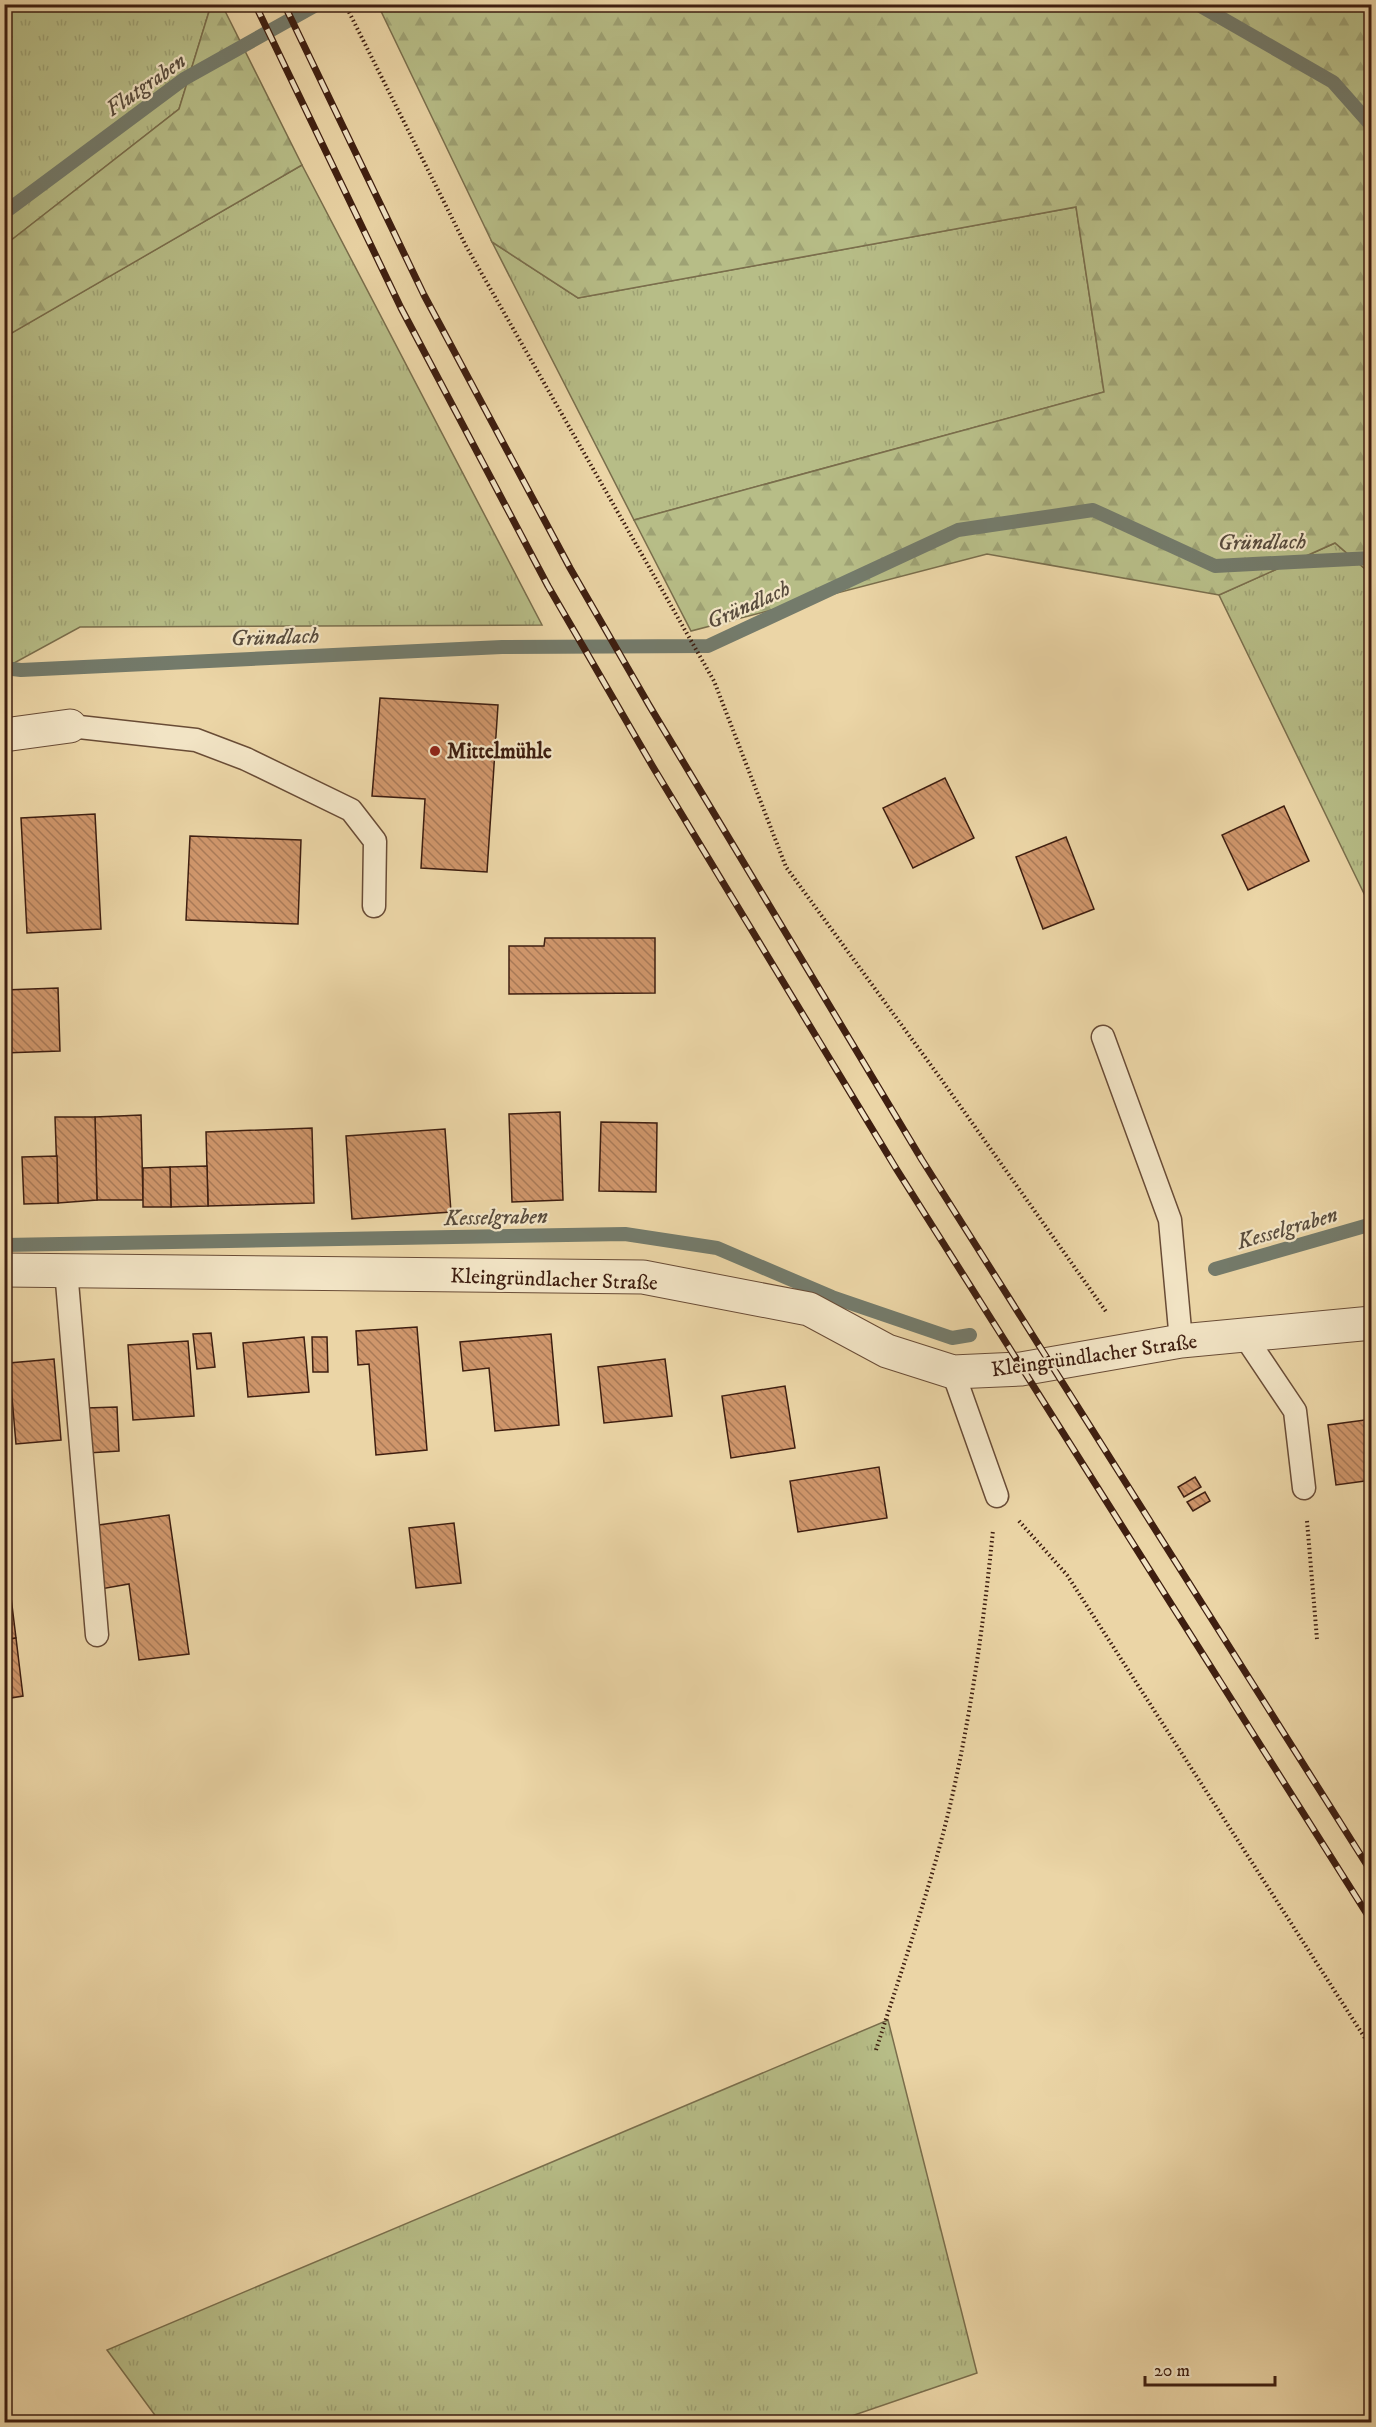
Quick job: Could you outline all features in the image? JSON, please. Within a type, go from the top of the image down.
[{"type":"street","points":[[4,735],[70,726]]},
{"type":"street","name":"Kleingründlacher Straße","points":[[4,1270],[643,1277],[809,1309],[887,1351],[953,1372],[1021,1370],[1132,1348],[1181,1341],[1371,1323]]},
{"type":"lane","points":[[70,726],[196,740],[246,759],[351,810],[375,841],[374,906]]},
{"type":"lane","points":[[1103,1037],[1170,1220],[1181,1341]]},
{"type":"lane","points":[[66,1270],[97,1635]]},
{"type":"lane","points":[[1244,1335],[1294,1411],[1304,1488]]},
{"type":"lane","points":[[953,1372],[997,1496]]},
{"type":"path","points":[[345,4],[466,246],[714,681],[786,867],[941,1079],[1132,1348]]},
{"type":"path","points":[[1304,1488],[1317,1639]]},
{"type":"path","points":[[997,1496],[1067,1575],[1371,2049]]},
{"type":"path","points":[[876,2050],[914,1934],[957,1775],[985,1614],[997,1496]]},
{"type":"green space","points":[[5,5],[211,5],[179,109],[5,245]]},
{"type":"green space","points":[[211,5],[222,5],[302,165],[5,337],[5,245],[179,109]]},
{"type":"green space","points":[[378,5],[1371,5],[1371,574],[1335,543],[1219,595],[987,554],[691,631],[634,520],[1104,392],[1076,207],[578,298],[492,242]]},
{"type":"green space","points":[[302,165],[542,625],[80,627],[5,668],[4,337]]},
{"type":"green space","points":[[1076,207],[1104,392],[634,520],[492,242],[578,298]]},
{"type":"green space","points":[[1335,543],[1371,574],[1371,908],[1219,595]]},
{"type":"green space","points":[[888,2020],[977,2373],[834,2422],[160,2422],[107,2350]]},
{"type":"building","name":"Mittelmühle","points":[[380,698],[498,705],[487,872],[421,868],[425,799],[372,796]]},
{"type":"building","points":[[945,778],[974,838],[913,868],[883,808]]},
{"type":"building","points":[[1284,806],[1309,861],[1248,890],[1222,835]]},
{"type":"building","points":[[95,814],[101,929],[27,933],[21,818]]},
{"type":"building","points":[[190,836],[301,840],[298,924],[186,920]]},
{"type":"building","points":[[1066,837],[1094,909],[1043,929],[1016,857]]},
{"type":"building","points":[[545,938],[655,938],[655,993],[509,994],[509,946],[544,946]]},
{"type":"building","points":[[58,988],[60,1051],[4,1053],[4,990]]},
{"type":"building","points":[[560,1112],[563,1200],[512,1202],[509,1114]]},
{"type":"building","points":[[141,1115],[143,1200],[97,1200],[95,1117]]},
{"type":"building","points":[[55,1117],[95,1117],[97,1200],[58,1203]]},
{"type":"building","points":[[601,1122],[657,1123],[656,1192],[599,1191]]},
{"type":"building","points":[[312,1128],[314,1203],[208,1206],[206,1132]]},
{"type":"building","points":[[445,1129],[451,1212],[352,1219],[346,1136]]},
{"type":"building","points":[[57,1156],[58,1203],[24,1204],[22,1157]]},
{"type":"building","points":[[207,1166],[208,1206],[171,1207],[170,1167]]},
{"type":"building","points":[[170,1167],[171,1207],[143,1207],[143,1168]]},
{"type":"building","points":[[417,1327],[427,1450],[376,1455],[369,1364],[358,1365],[356,1331]]},
{"type":"building","points":[[211,1333],[215,1367],[197,1369],[193,1334]]},
{"type":"building","points":[[551,1334],[559,1425],[495,1431],[489,1368],[463,1371],[460,1342]]},
{"type":"building","points":[[304,1337],[309,1392],[248,1397],[243,1343]]},
{"type":"building","points":[[312,1337],[327,1337],[328,1372],[313,1372]]},
{"type":"building","points":[[188,1341],[194,1416],[133,1420],[128,1345]]},
{"type":"building","points":[[54,1359],[61,1440],[16,1444],[9,1363]]},
{"type":"building","points":[[665,1359],[672,1416],[604,1423],[598,1367]]},
{"type":"building","points":[[785,1386],[795,1448],[731,1458],[722,1396]]},
{"type":"building","points":[[117,1407],[119,1451],[88,1453],[86,1408]]},
{"type":"building","points":[[1372,1419],[1372,1480],[1336,1485],[1328,1425]]},
{"type":"building","points":[[879,1467],[887,1518],[798,1532],[790,1481]]},
{"type":"building","points":[[1195,1477],[1201,1487],[1184,1497],[1178,1487]]},
{"type":"building","points":[[1205,1492],[1210,1501],[1193,1511],[1187,1502]]},
{"type":"building","points":[[169,1515],[189,1654],[139,1660],[129,1584],[101,1589],[92,1526]]},
{"type":"building","points":[[454,1523],[461,1583],[416,1588],[409,1528]]},
{"type":"building","points":[[9,1581],[16,1638],[4,1640],[4,1582]]},
{"type":"building","points":[[16,1638],[23,1696],[4,1699],[4,1640]]},
{"type":"waterway","name":"Flutgraben","points":[[4,213],[184,79],[318,4]]},
{"type":"waterway","name":"Flutgraben","points":[[1197,4],[1333,82],[1372,126]]},
{"type":"waterway","name":"Gründlach","points":[[4,668],[21,670],[502,647],[708,646],[958,530],[1093,510],[1215,566],[1372,558]]},
{"type":"waterway","name":"Kesselgraben","points":[[1215,1269],[1372,1224]]},
{"type":"waterway","name":"Kesselgraben","points":[[4,1245],[625,1234],[717,1248],[832,1297],[952,1338],[970,1335]]},
{"type":"railway","points":[[255,4],[401,308],[548,586],[653,767],[897,1170],[1372,1922]]},
{"type":"railway","points":[[284,4],[424,295],[570,568],[649,705],[922,1160],[1372,1873]]},
{"type":"place","name":"Mittelmühle","points":[[435,751]]}]
